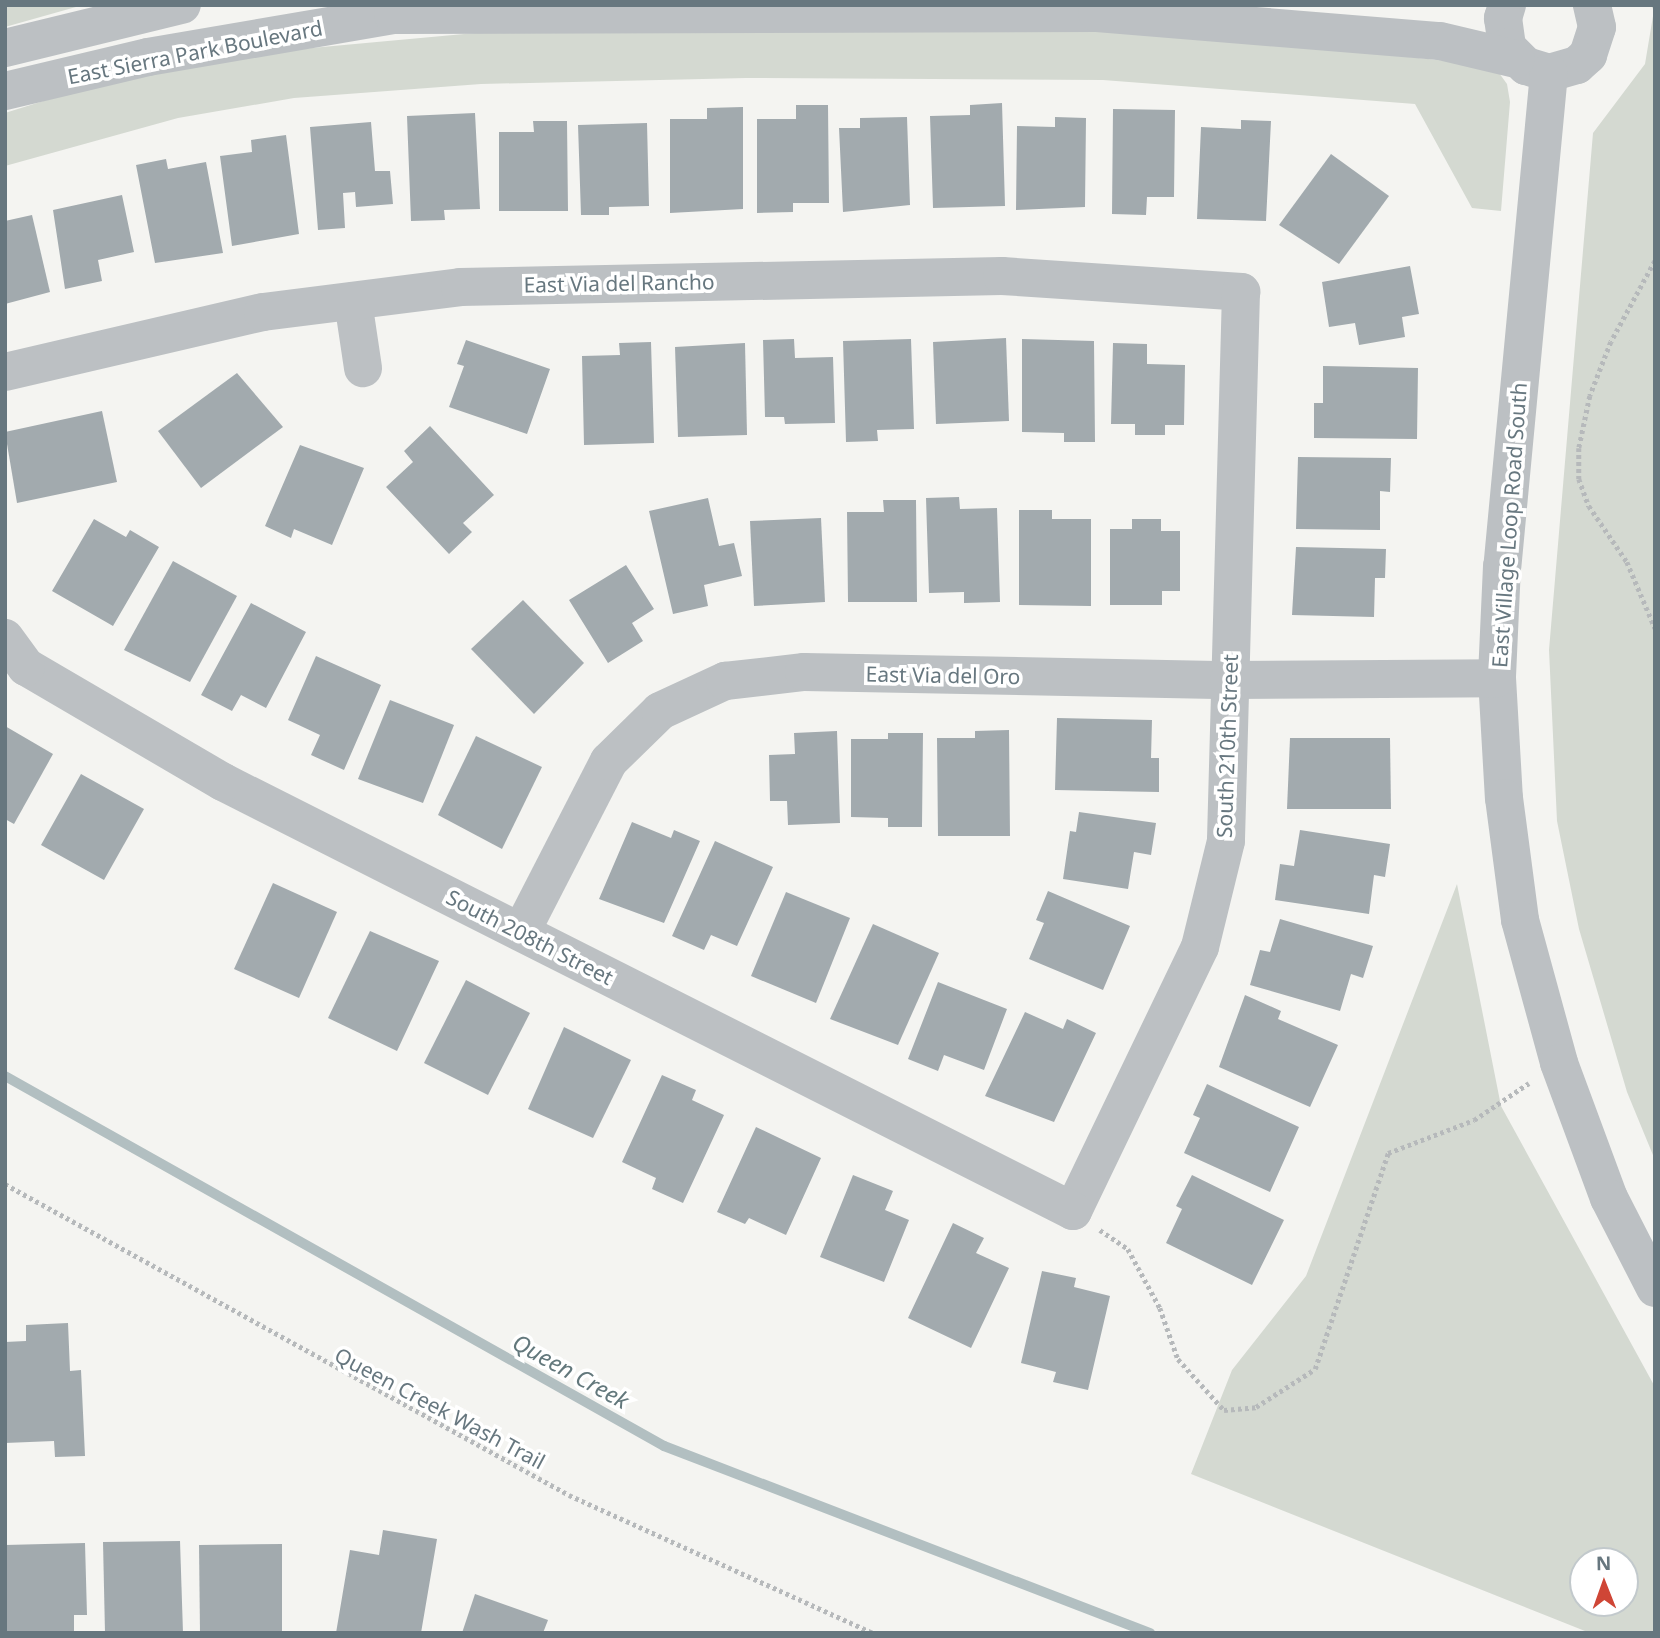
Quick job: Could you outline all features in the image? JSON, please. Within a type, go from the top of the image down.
[{"type":"street","points":[[5,48],[182,5]]},
{"type":"street","points":[[1507,5],[1503,33],[1532,66],[1577,65],[1588,55],[1597,27],[1592,5]]},
{"type":"street","name":"East Sierra Park Boulevard","points":[[5,91],[148,57],[393,15],[682,9],[1097,13],[1440,41],[1532,66]]},
{"type":"street","name":"East Village Loop Road South","points":[[1532,66],[1497,678],[1504,798],[1520,920],[1559,1063],[1609,1198],[1655,1287]]},
{"type":"street","name":"East Via del Rancho","points":[[5,372],[263,312],[460,287],[1002,276],[1241,292]]},
{"type":"street","name":"South 210th Street","points":[[1073,1211],[1200,947],[1226,841],[1241,292]]},
{"type":"street","points":[[353,301],[363,368]]},
{"type":"street","name":"South 208th Street","points":[[5,638],[26,667],[222,782],[1073,1211]]},
{"type":"street","name":"East Via del Oro","points":[[521,932],[609,761],[660,711],[725,681],[804,672],[1229,680],[1497,678]]},
{"type":"path","points":[[1655,261],[1603,364],[1590,396],[1579,448],[1579,479],[1589,506],[1627,562],[1655,628]]},
{"type":"path","points":[[1073,1211],[1128,1250],[1160,1308],[1178,1359],[1224,1410],[1256,1407],[1315,1369],[1388,1153],[1474,1120],[1559,1063]]},
{"type":"path","name":"Queen Creek Wash Trail","points":[[5,1184],[569,1495],[873,1633]]},
{"type":"shaded area","points":[[5,5],[83,5],[5,27]]},
{"type":"shaded area","points":[[1650,5],[1655,5],[1655,1160],[1627,1092],[1579,929],[1557,821],[1549,650],[1593,133],[1645,64],[1654,10]]},
{"type":"shaded area","points":[[1134,28],[1494,66],[1507,84],[1510,102],[1501,211],[1472,208],[1415,104],[1103,80],[746,78],[481,84],[294,98],[178,118],[5,166],[5,113],[104,82],[245,54],[475,33]]},
{"type":"shaded area","points":[[1457,884],[1501,1106],[1655,1387],[1655,1633],[1590,1633],[1191,1474],[1232,1370],[1306,1276]]},
{"type":"building","points":[[1002,103],[1005,206],[933,208],[930,116],[970,115],[970,105]]},
{"type":"building","points":[[796,105],[828,105],[829,203],[793,203],[793,212],[757,213],[757,119],[796,119]]},
{"type":"building","points":[[743,107],[743,209],[670,213],[670,119],[707,119],[707,108]]},
{"type":"building","points":[[1113,109],[1175,110],[1174,197],[1147,197],[1146,215],[1112,214]]},
{"type":"building","points":[[475,113],[480,209],[444,210],[445,220],[411,221],[407,116]]},
{"type":"building","points":[[907,117],[910,205],[843,212],[839,128],[860,128],[860,118]]},
{"type":"building","points":[[1055,117],[1086,118],[1085,207],[1016,210],[1017,126],[1055,127]]},
{"type":"building","points":[[1241,120],[1271,121],[1266,221],[1197,219],[1201,127],[1241,129]]},
{"type":"building","points":[[533,121],[567,121],[568,211],[499,211],[499,132],[534,132]]},
{"type":"building","points":[[371,122],[375,171],[390,171],[393,204],[356,207],[355,192],[343,193],[345,228],[318,230],[310,127]]},
{"type":"building","points":[[647,123],[649,206],[609,207],[609,215],[581,215],[578,125]]},
{"type":"building","points":[[286,135],[299,234],[232,246],[220,156],[252,152],[251,140]]},
{"type":"building","points":[[1331,154],[1389,196],[1339,264],[1279,225]]},
{"type":"building","points":[[166,159],[168,169],[206,162],[223,253],[155,263],[136,165]]},
{"type":"building","points":[[122,195],[134,252],[98,260],[102,281],[65,289],[53,210]]},
{"type":"building","points":[[32,215],[50,292],[5,304],[5,221]]},
{"type":"building","points":[[1410,266],[1419,314],[1402,317],[1405,337],[1359,345],[1355,323],[1329,327],[1322,282]]},
{"type":"building","points":[[1006,338],[1009,421],[936,424],[933,342]]},
{"type":"building","points":[[794,339],[795,358],[833,357],[835,423],[785,424],[784,417],[765,417],[763,340]]},
{"type":"building","points":[[911,339],[914,429],[877,430],[878,441],[846,442],[843,341]]},
{"type":"building","points":[[1022,339],[1094,341],[1095,442],[1064,442],[1064,433],[1022,432]]},
{"type":"building","points":[[466,340],[550,369],[527,434],[449,407],[464,366],[457,364]]},
{"type":"building","points":[[651,342],[654,443],[584,445],[582,356],[620,355],[619,343]]},
{"type":"building","points":[[745,343],[747,435],[678,437],[675,347]]},
{"type":"building","points":[[1113,343],[1147,344],[1147,364],[1185,365],[1184,425],[1165,425],[1165,435],[1135,435],[1135,424],[1111,424]]},
{"type":"building","points":[[1323,366],[1418,368],[1417,439],[1314,438],[1314,403],[1323,403]]},
{"type":"building","points":[[237,373],[283,427],[201,488],[158,431]]},
{"type":"building","points":[[102,411],[117,482],[17,503],[5,432]]},
{"type":"building","points":[[430,426],[494,495],[463,523],[472,532],[449,554],[386,487],[413,462],[404,451]]},
{"type":"building","points":[[300,445],[364,468],[332,545],[294,529],[291,538],[265,526]]},
{"type":"building","points":[[1298,457],[1391,458],[1390,492],[1380,491],[1380,530],[1296,529]]},
{"type":"building","points":[[959,497],[960,509],[997,508],[1000,602],[964,603],[964,592],[929,593],[926,498]]},
{"type":"building","points":[[708,498],[719,546],[734,543],[742,576],[704,585],[708,606],[673,614],[649,511]]},
{"type":"building","points":[[883,500],[916,500],[917,602],[848,602],[847,512],[884,512]]},
{"type":"building","points":[[1019,510],[1052,510],[1052,519],[1091,519],[1091,606],[1019,605]]},
{"type":"building","points":[[821,518],[825,602],[754,606],[750,521]]},
{"type":"building","points":[[94,519],[126,537],[130,530],[159,547],[113,626],[52,591]]},
{"type":"building","points":[[1132,519],[1161,519],[1161,531],[1180,531],[1180,591],[1162,591],[1162,605],[1110,605],[1110,529],[1132,529]]},
{"type":"building","points":[[1296,547],[1386,549],[1385,578],[1375,578],[1374,617],[1292,615]]},
{"type":"building","points":[[173,561],[237,596],[190,682],[124,650]]},
{"type":"building","points":[[626,565],[654,609],[632,623],[643,641],[608,663],[569,600]]},
{"type":"building","points":[[523,600],[584,663],[534,714],[471,649]]},
{"type":"building","points":[[251,603],[306,632],[266,708],[241,695],[232,711],[201,695]]},
{"type":"building","points":[[316,656],[381,685],[344,770],[311,755],[320,735],[288,720]]},
{"type":"building","points":[[390,700],[454,725],[423,803],[358,779]]},
{"type":"building","points":[[1057,718],[1152,720],[1151,758],[1159,758],[1159,792],[1055,790]]},
{"type":"building","points":[[5,726],[53,754],[14,824],[5,819]]},
{"type":"building","points":[[1009,730],[1010,836],[938,836],[937,738],[975,738],[975,731]]},
{"type":"building","points":[[837,731],[840,823],[788,825],[787,801],[770,801],[769,755],[795,754],[794,733]]},
{"type":"building","points":[[888,733],[923,733],[922,827],[888,827],[888,818],[851,817],[851,739],[888,739]]},
{"type":"building","points":[[476,736],[542,767],[502,849],[438,815]]},
{"type":"building","points":[[1290,738],[1390,738],[1391,809],[1287,809]]},
{"type":"building","points":[[81,774],[144,809],[104,880],[41,845]]},
{"type":"building","points":[[1079,812],[1156,823],[1151,855],[1134,852],[1128,889],[1063,879],[1070,831],[1076,832]]},
{"type":"building","points":[[632,822],[671,838],[674,830],[700,841],[664,923],[599,899]]},
{"type":"building","points":[[1300,830],[1390,844],[1385,877],[1374,875],[1369,914],[1275,900],[1280,864],[1294,866]]},
{"type":"building","points":[[715,841],[773,867],[737,946],[711,935],[704,950],[672,936]]},
{"type":"building","points":[[273,883],[337,912],[299,998],[234,969]]},
{"type":"building","points":[[1048,891],[1130,926],[1103,990],[1029,959],[1044,923],[1036,920]]},
{"type":"building","points":[[786,892],[850,918],[816,1003],[751,976]]},
{"type":"building","points":[[1280,919],[1373,946],[1363,978],[1351,974],[1340,1011],[1250,985],[1260,950],[1270,952]]},
{"type":"building","points":[[873,924],[939,953],[898,1045],[830,1019]]},
{"type":"building","points":[[370,931],[439,961],[397,1051],[328,1018]]},
{"type":"building","points":[[466,980],[530,1013],[488,1095],[424,1063]]},
{"type":"building","points":[[938,982],[1007,1009],[984,1070],[944,1055],[938,1071],[908,1059]]},
{"type":"building","points":[[1245,995],[1281,1011],[1278,1019],[1338,1045],[1310,1107],[1219,1067]]},
{"type":"building","points":[[1025,1012],[1063,1029],[1067,1019],[1096,1033],[1054,1122],[985,1096]]},
{"type":"building","points":[[564,1027],[631,1060],[593,1138],[528,1109]]},
{"type":"building","points":[[662,1075],[696,1090],[692,1100],[724,1115],[683,1203],[652,1189],[656,1178],[622,1162]]},
{"type":"building","points":[[1207,1084],[1299,1127],[1270,1192],[1184,1153],[1200,1118],[1193,1115]]},
{"type":"building","points":[[756,1127],[821,1158],[786,1235],[749,1218],[745,1224],[717,1212]]},
{"type":"building","points":[[853,1175],[893,1191],[885,1210],[909,1220],[884,1282],[820,1257]]},
{"type":"building","points":[[1192,1175],[1284,1220],[1252,1285],[1166,1243],[1182,1209],[1176,1206]]},
{"type":"building","points":[[953,1223],[984,1238],[976,1253],[1009,1268],[971,1348],[908,1318]]},
{"type":"building","points":[[1042,1271],[1076,1278],[1074,1287],[1110,1296],[1088,1390],[1053,1382],[1056,1372],[1021,1363]]},
{"type":"building","points":[[68,1323],[70,1371],[81,1370],[85,1456],[55,1457],[54,1441],[5,1443],[5,1342],[26,1341],[26,1325]]},
{"type":"building","points":[[383,1530],[437,1539],[421,1633],[336,1633],[350,1550],[379,1555]]},
{"type":"building","points":[[180,1541],[183,1633],[105,1633],[103,1542]]},
{"type":"building","points":[[85,1543],[87,1615],[74,1615],[74,1633],[5,1633],[5,1545]]},
{"type":"building","points":[[282,1544],[282,1633],[200,1633],[199,1545]]},
{"type":"building","points":[[475,1594],[548,1620],[543,1633],[462,1633]]},
{"type":"waterway","name":"Queen Creek","points":[[5,1076],[664,1446],[1150,1633]]}]
